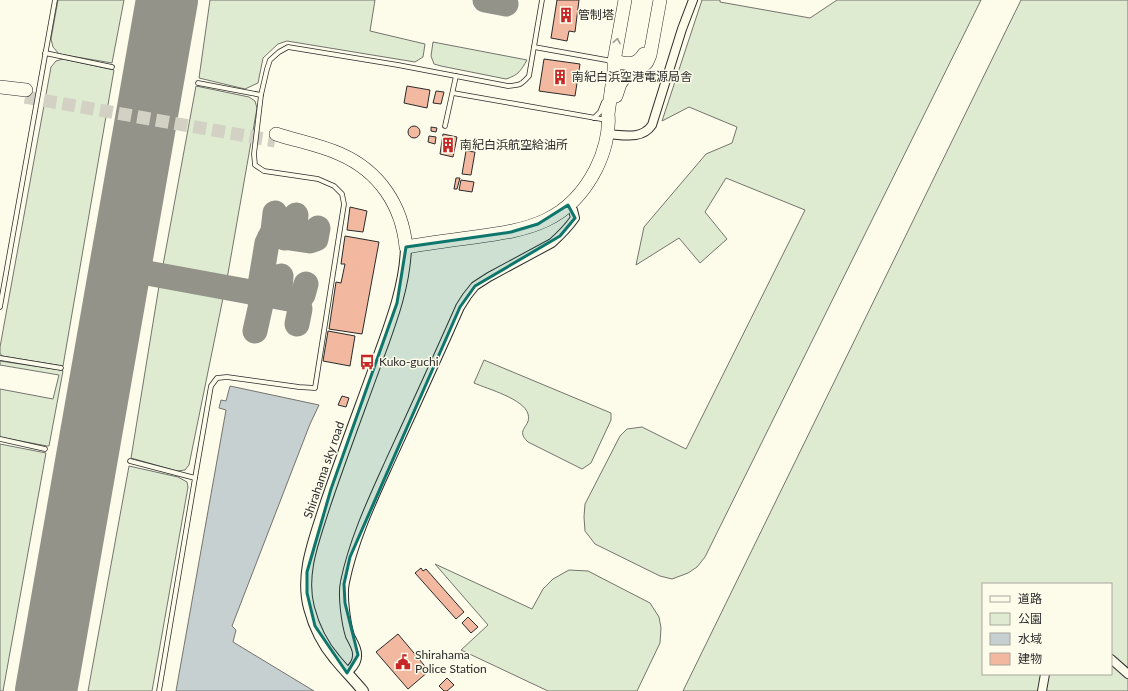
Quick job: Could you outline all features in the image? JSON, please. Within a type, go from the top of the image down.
[{"type":"main road","points":[[608,127],[614,61],[625,0]]},
{"type":"main road","points":[[276,138],[328,150],[340,154],[362,166],[373,176],[391,198],[402,222],[406,247],[497,234],[525,228],[549,219],[568,205],[592,177],[598,165],[620,84],[624,78],[641,68],[647,62],[650,55],[660,0]]},
{"type":"main road","points":[[614,61],[631,64],[637,62],[643,56],[655,31]]},
{"type":"main road","points":[[0,87],[26,94],[0,91]]},
{"type":"street","points":[[608,127],[633,136],[646,131],[652,125],[682,29],[693,0]]},
{"type":"street","points":[[346,673],[353,668],[358,655],[346,618],[344,584],[350,557],[366,516],[460,307],[475,286],[552,243],[560,236],[569,227],[574,218],[572,210],[568,205]]},
{"type":"street","name":"Shirahama sky road","points":[[363,691],[346,673],[322,641],[309,608],[306,583],[307,572],[312,546],[331,489],[397,303],[404,268],[406,247]]},
{"type":"street","points":[[1112,660],[1128,674]]},
{"type":"street","points":[[1042,691],[1045,675]]},
{"type":"lane","points":[[0,307],[55,0]]},
{"type":"lane","points":[[159,691],[212,386],[217,378],[227,377],[315,388],[344,204],[342,194],[334,186],[318,179],[264,171],[255,165],[254,154],[261,95],[270,60],[278,52],[288,47],[398,65],[508,86],[519,85],[529,76],[542,0]]},
{"type":"lane","points":[[534,47],[614,61],[607,84]]},
{"type":"lane","points":[[46,53],[112,67]]},
{"type":"lane","points":[[445,126],[456,76]]},
{"type":"lane","points":[[198,83],[261,95]]},
{"type":"lane","points":[[452,93],[594,118],[608,127]]},
{"type":"lane","points":[[594,118],[600,112],[604,99]]},
{"type":"lane","points":[[0,358],[61,368]]},
{"type":"lane","points":[[0,439],[45,449]]},
{"type":"lane","points":[[130,461],[195,478]]},
{"type":"highlighted area","points":[[568,205],[575,218],[560,236],[475,286],[460,307],[350,557],[344,584],[345,603],[358,655],[347,673],[315,626],[307,593],[307,572],[331,489],[397,303],[406,247],[511,232],[538,224]]},
{"type":"green space","points":[[58,0],[124,0],[112,63],[59,54],[53,47],[51,39]]},
{"type":"green space","points":[[210,0],[375,0],[370,31],[425,44],[423,57],[415,62],[287,41],[278,44],[263,58],[258,83],[245,89],[199,78]]},
{"type":"green space","points":[[702,0],[720,0],[720,2],[810,18],[837,0],[981,0],[705,557],[697,567],[688,573],[672,579],[660,576],[595,544],[585,531],[585,504],[620,436],[627,429],[642,427],[686,449],[805,210],[726,178],[705,212],[727,239],[700,263],[679,238],[636,265],[644,227],[706,154],[732,143],[737,127],[689,107],[662,121]]},
{"type":"green space","points":[[1021,0],[1128,0],[1128,691],[683,691]]},
{"type":"green space","points":[[433,42],[527,60],[519,72],[506,79],[434,64],[431,56]]},
{"type":"green space","points":[[63,59],[114,70],[63,366],[2,356],[0,353],[0,347],[51,67],[56,61]]},
{"type":"green space","points":[[196,86],[249,97],[255,101],[257,108],[227,279],[163,265]]},
{"type":"green space","points":[[159,286],[223,298],[189,465],[185,470],[177,471],[131,458]]},
{"type":"green space","points":[[484,360],[611,413],[611,420],[591,463],[582,469],[528,442],[524,438],[523,434],[529,418],[525,409],[513,399],[474,383]]},
{"type":"green space","points":[[0,361],[63,371],[49,446],[0,437],[0,389],[53,399],[59,375],[0,365]]},
{"type":"green space","points":[[0,444],[46,453],[3,691],[0,691]]},
{"type":"green space","points":[[129,466],[178,477],[187,482],[188,487],[152,691],[88,691]]},
{"type":"green space","points":[[435,564],[532,609],[543,589],[553,579],[569,570],[588,571],[650,603],[659,617],[661,628],[660,643],[637,691],[548,691],[461,650],[488,625]]},
{"type":"water","points":[[230,386],[319,405],[310,424],[232,626],[236,630],[233,642],[314,691],[176,691],[226,410],[219,408],[221,400],[226,401]]},
{"type":"building","name":"管制塔","points":[[557,0],[579,0],[575,32],[569,31],[567,41],[551,38]]},
{"type":"building","name":"南紀白浜空港電源局舎","points":[[544,59],[580,64],[575,96],[539,91]]},
{"type":"building","points":[[407,86],[430,90],[427,108],[404,103]]},
{"type":"building","points":[[436,91],[444,92],[441,104],[433,103]]},
{"type":"building","points":[[412,126],[416,126],[420,132],[416,138],[412,138],[408,134],[408,130]]},
{"type":"building","points":[[431,127],[437,128],[436,132],[431,131]]},
{"type":"building","name":"南紀白浜航空給油所","points":[[443,134],[457,137],[453,157],[440,154]]},
{"type":"building","points":[[429,136],[436,137],[435,144],[428,142]]},
{"type":"building","points":[[466,151],[475,152],[471,175],[462,174]]},
{"type":"building","points":[[456,178],[460,178],[457,189],[454,189]]},
{"type":"building","points":[[461,180],[474,182],[472,192],[459,190]]},
{"type":"building","points":[[350,207],[367,211],[363,232],[347,230]]},
{"type":"building","points":[[345,236],[379,242],[362,334],[329,329],[336,282],[341,283],[345,264],[341,264]]},
{"type":"building","points":[[328,331],[355,336],[350,366],[323,361]]},
{"type":"building","points":[[342,396],[349,398],[346,407],[338,405]]},
{"type":"building","points":[[421,568],[423,571],[426,569],[464,612],[456,619],[415,573]]},
{"type":"building","points":[[468,617],[478,627],[471,633],[462,623]]},
{"type":"building","name":"Shirahama Police Station","points":[[398,634],[429,671],[408,689],[376,652]]},
{"type":"building","points":[[447,678],[454,685],[447,691],[444,691],[439,686]]},
{"type":"taxiway","points":[[485,0],[506,4]]},
{"type":"taxiway","points":[[270,237],[273,231],[275,213]]},
{"type":"taxiway","points":[[285,238],[294,228],[296,215]]},
{"type":"taxiway","points":[[252,292],[257,290],[260,285],[267,243],[270,237],[276,236],[310,241],[316,239],[318,228]]},
{"type":"taxiway","points":[[120,268],[294,300],[299,299],[303,295],[306,284]]},
{"type":"taxiway","points":[[271,295],[279,290],[281,276]]},
{"type":"taxiway","points":[[252,292],[258,296],[261,304],[255,331]]},
{"type":"taxiway","points":[[294,300],[299,304],[300,309],[297,324]]},
{"type":"runway","points":[[46,691],[167,0]]},
{"type":"tunnel","points":[[25,97],[275,141]]},
{"type":"place","name":"管制塔","points":[[566,15]]},
{"type":"place","name":"南紀白浜空港電源局舎","points":[[560,77]]},
{"type":"place","name":"南紀白浜航空給油所","points":[[448,145]]},
{"type":"place","name":"Kuko-guchi","points":[[367,362]]},
{"type":"place","name":"Shirahama Police Station","points":[[403,662]]}]
